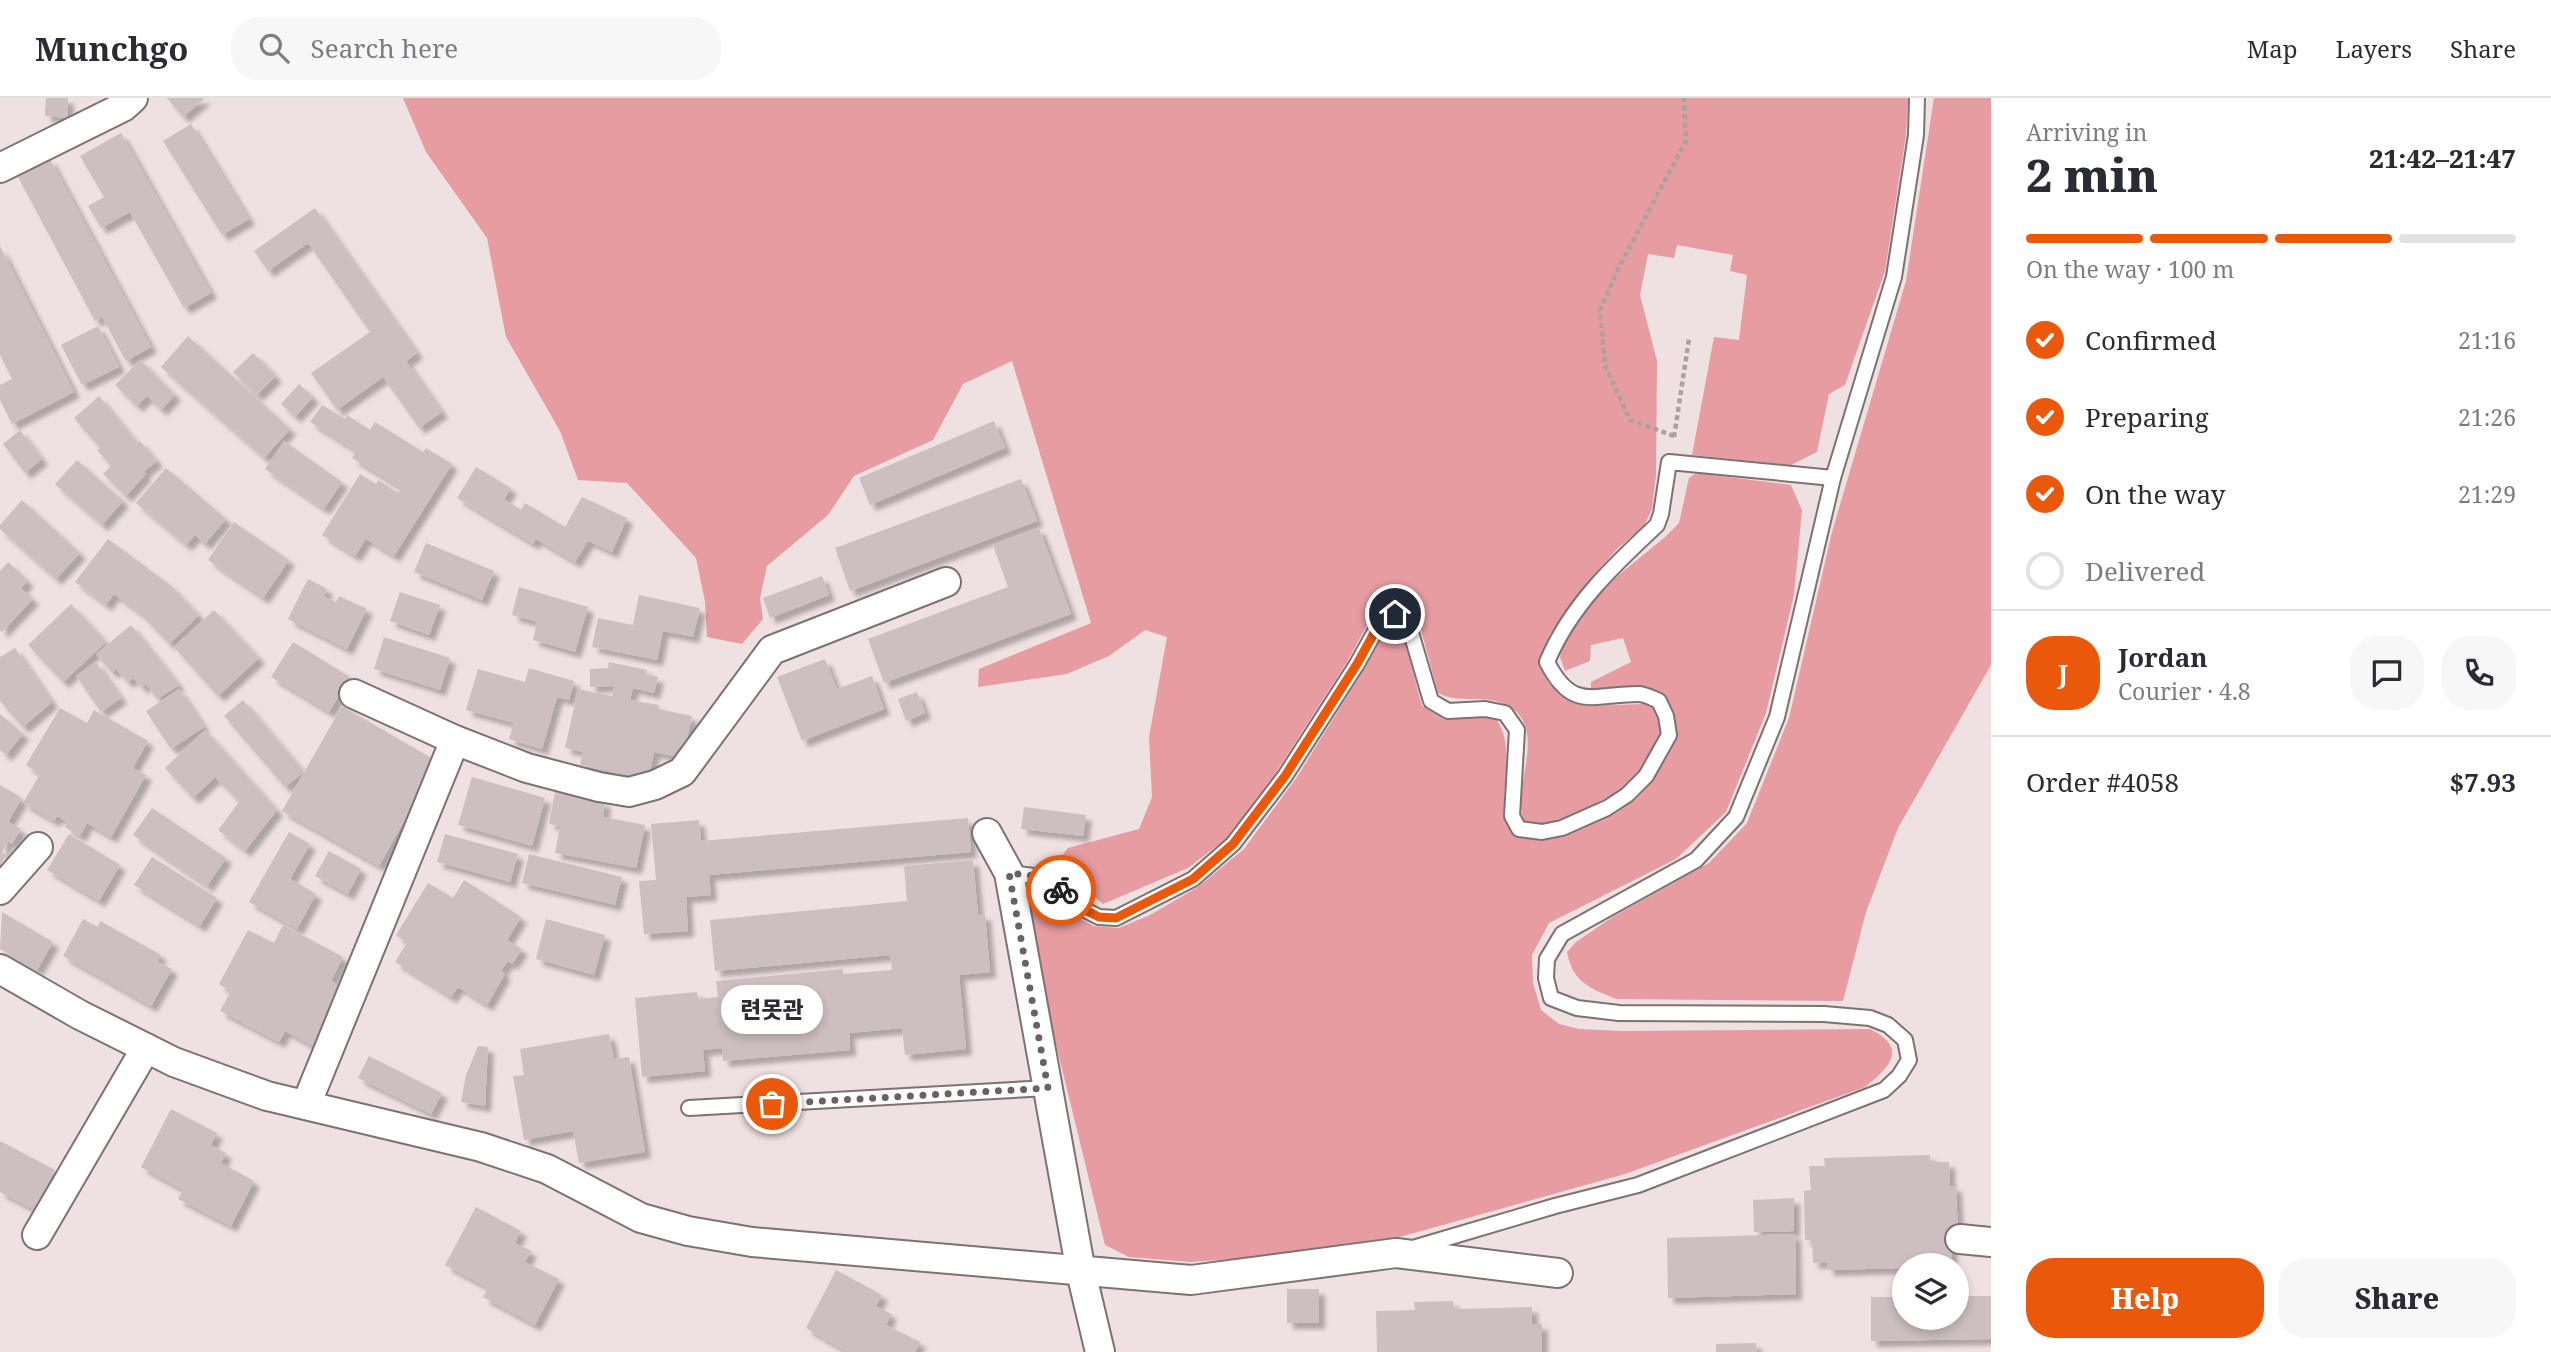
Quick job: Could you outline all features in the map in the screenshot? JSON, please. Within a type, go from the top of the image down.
[{"type":"street","points":[[0,168],[123,107],[133,98]]},
{"type":"street","points":[[354,694],[455,740],[527,768],[629,792],[655,785],[682,772],[772,650],[946,582]]},
{"type":"street","points":[[306,1105],[455,740]]},
{"type":"street","points":[[987,833],[1009,873],[1081,1272],[1100,1352]]},
{"type":"street","points":[[0,890],[38,847]]},
{"type":"street","points":[[0,969],[80,1015],[174,1062],[267,1096],[481,1147],[534,1164],[641,1218],[688,1231],[752,1242],[1191,1280],[1396,1253],[1558,1273]]},
{"type":"street","points":[[37,1235],[146,1048]]},
{"type":"street","points":[[1960,1238],[1991,1242]]},
{"type":"lane","points":[[1396,1253],[1555,1206],[1638,1185],[1884,1090],[1899,1076],[1909,1060],[1905,1040],[1888,1025],[1870,1018],[1824,1014],[1619,1013],[1577,1008],[1551,998],[1546,978],[1547,958],[1563,934],[1696,860],[1736,817],[1777,717],[1833,478],[1894,277],[1916,135],[1917,98]]},
{"type":"lane","points":[[1009,873],[1034,876],[1058,887],[1083,909],[1099,917],[1116,918],[1193,879],[1233,844],[1285,776],[1357,664],[1383,617],[1395,614],[1407,619],[1431,701],[1448,711],[1485,709],[1504,713],[1517,730],[1512,816],[1520,829],[1542,832],[1562,828],[1607,808],[1627,795],[1646,776],[1669,735],[1666,716],[1659,701],[1640,694],[1585,699],[1557,681],[1547,662],[1558,636],[1598,581],[1657,525],[1669,462],[1833,478]]},
{"type":"lane","points":[[689,1108],[1048,1088]]},
{"type":"path","points":[[1674,436],[1630,420],[1605,365],[1600,310],[1620,265],[1686,141],[1684,98]]},
{"type":"path","points":[[1669,462],[1689,340]]},
{"type":"shaded area","points":[[403,98],[1908,98],[1906,135],[1885,271],[1845,385],[1829,394],[1817,452],[1791,465],[1692,455],[1714,337],[1739,340],[1747,275],[1730,271],[1733,255],[1677,245],[1674,258],[1648,254],[1640,295],[1657,361],[1656,475],[1652,509],[1644,526],[1617,549],[1586,584],[1550,634],[1539,662],[1549,684],[1578,704],[1643,704],[1654,708],[1661,719],[1660,734],[1638,773],[1619,791],[1558,824],[1539,826],[1524,821],[1521,807],[1528,740],[1525,725],[1517,712],[1494,701],[1453,698],[1438,693],[1419,622],[1413,613],[1401,605],[1384,605],[1374,612],[1347,662],[1273,777],[1226,839],[1188,868],[1103,904],[1056,863],[1068,848],[1139,829],[1152,797],[1149,737],[1167,637],[1145,630],[1109,656],[1067,674],[978,687],[979,669],[1091,623],[1012,361],[963,384],[933,440],[854,476],[828,515],[767,566],[760,598],[763,619],[742,644],[707,637],[705,601],[696,558],[627,483],[578,480],[560,431],[506,337],[487,238],[426,152]]},
{"type":"shaded area","points":[[1934,98],[1991,98],[1991,665],[1898,828],[1866,912],[1843,1001],[1616,999],[1578,978],[1567,952],[1576,942],[1611,918],[1709,863],[1747,823],[1789,718],[1832,532],[1906,281]]},
{"type":"shaded area","points":[[1696,473],[1791,485],[1802,510],[1794,595],[1766,713],[1726,812],[1676,859],[1549,923],[1532,955],[1533,983],[1541,1010],[1559,1024],[1579,1029],[1870,1029],[1882,1036],[1892,1050],[1892,1057],[1882,1072],[1865,1087],[1625,1174],[1382,1242],[1295,1255],[1190,1262],[1129,1257],[1105,1245],[1026,921],[1034,887],[1056,898],[1077,917],[1094,926],[1119,928],[1150,915],[1198,887],[1244,849],[1297,777],[1388,626],[1393,624],[1401,627],[1422,706],[1445,720],[1482,717],[1497,720],[1505,742],[1505,814],[1514,834],[1540,841],[1566,836],[1615,814],[1635,800],[1653,780],[1675,736],[1673,717],[1667,700],[1660,692],[1642,688],[1613,693],[1591,690],[1591,682],[1631,662],[1623,638],[1591,645],[1590,661],[1565,671],[1560,657],[1565,638],[1604,587],[1679,523],[1689,478]]},
{"type":"building","points":[[46,98],[68,98],[67,118],[45,116]]},
{"type":"building","points":[[167,98],[205,98],[183,117]]},
{"type":"building","points":[[191,124],[249,219],[222,235],[163,141]]},
{"type":"building","points":[[121,133],[211,293],[184,308],[130,212],[101,228],[88,206],[104,197],[80,156]]},
{"type":"building","points":[[50,159],[151,347],[126,361],[102,317],[95,321],[18,177]]},
{"type":"building","points":[[315,208],[417,353],[406,361],[442,412],[419,428],[383,377],[337,410],[311,373],[370,332],[308,243],[268,271],[254,251]]},
{"type":"building","points":[[0,246],[74,392],[12,424],[0,400],[0,385],[12,379],[0,355]]},
{"type":"building","points":[[98,326],[119,367],[82,385],[61,345]]},
{"type":"building","points":[[188,336],[290,429],[264,458],[161,367]]},
{"type":"building","points":[[253,353],[276,376],[257,395],[233,372]]},
{"type":"building","points":[[140,360],[175,395],[161,410],[147,396],[137,406],[115,385]]},
{"type":"building","points":[[299,384],[313,397],[295,417],[281,404]]},
{"type":"building","points":[[99,396],[137,443],[140,441],[157,461],[143,472],[146,474],[126,496],[103,474],[111,466],[97,450],[100,448],[74,418]]},
{"type":"building","points":[[322,405],[345,419],[347,415],[370,430],[375,422],[423,452],[426,448],[452,464],[394,556],[366,539],[355,556],[322,535],[360,474],[376,484],[378,480],[398,493],[401,488],[352,458],[356,451],[310,422]]},
{"type":"building","points":[[994,421],[1005,448],[870,505],[859,478]]},
{"type":"building","points":[[20,430],[42,459],[25,473],[3,444]]},
{"type":"building","points":[[284,441],[342,482],[324,509],[265,469]]},
{"type":"building","points":[[77,460],[123,501],[102,525],[55,484]]},
{"type":"building","points":[[476,467],[511,488],[504,499],[521,510],[525,503],[565,527],[582,497],[627,518],[612,552],[588,541],[575,562],[536,539],[533,544],[457,498]]},
{"type":"building","points":[[166,468],[226,519],[205,544],[195,535],[186,545],[136,503]]},
{"type":"building","points":[[1021,479],[1037,521],[850,591],[835,548]]},
{"type":"building","points":[[22,500],[80,553],[56,579],[0,529],[0,525]]},
{"type":"building","points":[[234,522],[289,560],[263,598],[208,560]]},
{"type":"building","points":[[1039,528],[1071,614],[884,683],[868,639],[1008,587],[993,545]]},
{"type":"building","points":[[108,539],[170,585],[199,615],[169,644],[141,614],[114,594],[106,605],[75,582]]},
{"type":"building","points":[[426,543],[494,571],[482,600],[414,572]]},
{"type":"building","points":[[8,562],[28,581],[21,588],[33,599],[2,632],[0,571]]},
{"type":"building","points":[[822,576],[829,595],[770,618],[763,598]]},
{"type":"building","points":[[308,579],[327,589],[324,596],[336,602],[339,596],[367,609],[347,649],[288,619]]},
{"type":"building","points":[[519,587],[588,607],[575,652],[533,640],[537,622],[512,615]]},
{"type":"building","points":[[400,592],[440,605],[429,635],[390,621]]},
{"type":"building","points":[[639,595],[700,608],[693,637],[663,631],[657,660],[592,647],[598,618],[633,625]]},
{"type":"building","points":[[71,604],[106,642],[63,682],[28,645]]},
{"type":"building","points":[[214,610],[259,658],[218,696],[174,647]]},
{"type":"building","points":[[131,625],[179,685],[157,699],[146,684],[142,688],[133,678],[127,682],[116,669],[112,673],[96,654]]},
{"type":"building","points":[[384,637],[450,658],[440,690],[374,669]]},
{"type":"building","points":[[293,642],[350,677],[329,712],[271,677]]},
{"type":"building","points":[[15,648],[52,702],[23,727],[0,701],[0,657]]},
{"type":"building","points":[[825,659],[837,689],[872,676],[884,709],[802,741],[777,677]]},
{"type":"building","points":[[96,662],[121,698],[101,712],[76,676]]},
{"type":"building","points":[[609,662],[647,670],[646,675],[658,677],[654,693],[633,688],[630,700],[659,705],[658,709],[692,716],[683,758],[654,752],[648,780],[580,765],[583,752],[565,748],[578,689],[612,696],[614,686],[590,687],[590,669],[608,668]]},
{"type":"building","points":[[529,668],[574,681],[569,700],[557,697],[542,749],[509,739],[514,723],[466,710],[478,669],[525,682]]},
{"type":"building","points":[[179,689],[204,727],[171,749],[146,711]]},
{"type":"building","points":[[917,692],[925,713],[906,721],[898,699]]},
{"type":"building","points":[[243,700],[304,772],[285,787],[224,716]]},
{"type":"building","points":[[342,706],[438,762],[413,807],[419,810],[411,825],[404,821],[379,866],[282,811]]},
{"type":"building","points":[[60,708],[87,723],[94,710],[148,741],[133,768],[146,775],[111,837],[87,823],[80,836],[65,827],[68,823],[57,816],[54,821],[23,803],[40,774],[26,765]]},
{"type":"building","points":[[0,714],[23,734],[6,755],[0,750]]},
{"type":"building","points":[[205,730],[277,810],[245,851],[218,830],[239,802],[215,777],[193,798],[165,768]]},
{"type":"building","points":[[472,777],[545,798],[532,846],[458,825]]},
{"type":"building","points":[[0,785],[22,798],[8,822],[21,829],[12,844],[8,841],[2,852],[6,855],[0,866]]},
{"type":"building","points":[[555,792],[605,802],[603,817],[645,825],[636,868],[555,853],[560,826],[549,824]]},
{"type":"building","points":[[1024,807],[1086,815],[1083,836],[1021,829]]},
{"type":"building","points":[[152,808],[226,858],[207,886],[133,835]]},
{"type":"building","points":[[968,818],[971,852],[709,875],[711,895],[686,897],[688,931],[644,934],[639,881],[656,880],[651,824],[699,820],[701,841]]},
{"type":"building","points":[[289,832],[310,844],[290,879],[316,894],[297,929],[249,902]]},
{"type":"building","points":[[69,834],[120,865],[99,901],[47,870]]},
{"type":"building","points":[[445,834],[518,854],[510,882],[437,862]]},
{"type":"building","points":[[329,851],[361,869],[348,894],[315,876]]},
{"type":"building","points":[[529,854],[622,877],[615,905],[522,883]]},
{"type":"building","points":[[152,857],[217,898],[200,926],[134,885]]},
{"type":"building","points":[[973,860],[978,915],[985,914],[990,972],[959,975],[966,1049],[905,1055],[902,1028],[849,1033],[850,1050],[723,1061],[722,1048],[703,1050],[705,1071],[642,1077],[635,998],[697,992],[698,999],[718,997],[716,981],[843,969],[843,974],[892,970],[890,955],[715,971],[710,920],[907,901],[904,866]]},
{"type":"building","points":[[464,880],[521,917],[507,940],[522,949],[512,964],[508,961],[501,971],[505,974],[487,1005],[458,987],[451,997],[395,962],[407,943],[396,935],[428,883],[453,898]]},
{"type":"building","points":[[2,912],[53,942],[37,970],[0,949]]},
{"type":"building","points":[[83,919],[98,927],[100,921],[161,955],[157,961],[172,969],[151,1006],[63,956]]},
{"type":"building","points":[[546,919],[605,935],[594,975],[536,959]]},
{"type":"building","points":[[283,925],[343,957],[331,981],[345,989],[337,1005],[333,1002],[327,1013],[331,1016],[315,1047],[285,1031],[279,1042],[220,1011],[231,991],[219,984],[248,930],[274,943]]},
{"type":"building","points":[[609,1034],[614,1059],[629,1057],[645,1152],[579,1163],[573,1131],[524,1140],[513,1076],[524,1075],[520,1049]]},
{"type":"building","points":[[478,1046],[488,1047],[485,1106],[461,1102],[466,1075]]},
{"type":"building","points":[[369,1056],[442,1093],[431,1114],[358,1078]]},
{"type":"building","points":[[171,1109],[217,1133],[211,1145],[226,1153],[221,1163],[254,1181],[231,1226],[178,1199],[183,1190],[141,1167]]},
{"type":"building","points":[[0,1141],[55,1170],[35,1210],[0,1192]]},
{"type":"building","points":[[1930,1155],[1930,1162],[1949,1162],[1950,1186],[1956,1186],[1958,1235],[1951,1235],[1952,1253],[1892,1253],[1892,1268],[1828,1270],[1827,1262],[1813,1263],[1812,1240],[1805,1240],[1804,1191],[1811,1190],[1809,1166],[1825,1166],[1824,1158]]},
{"type":"building","points":[[1794,1198],[1794,1231],[1754,1232],[1753,1200]]},
{"type":"building","points":[[476,1207],[521,1231],[515,1243],[531,1251],[525,1262],[559,1279],[535,1325],[483,1297],[488,1288],[445,1265]]},
{"type":"building","points":[[1795,1234],[1796,1294],[1668,1298],[1667,1238]]},
{"type":"building","points":[[836,1270],[882,1295],[876,1306],[891,1314],[886,1325],[920,1342],[915,1352],[847,1352],[806,1328]]},
{"type":"building","points":[[1287,1289],[1319,1289],[1319,1323],[1287,1323]]},
{"type":"building","points":[[1969,1296],[1991,1296],[1991,1339],[1871,1341],[1871,1297],[1892,1297],[1892,1330],[1969,1330]]},
{"type":"building","points":[[1453,1301],[1453,1309],[1532,1307],[1532,1324],[1542,1324],[1542,1352],[1377,1352],[1376,1311],[1415,1310],[1414,1302]]},
{"type":"building","points":[[1756,1343],[1757,1352],[1716,1352],[1716,1344]]},
{"type":"way so far","points":[[772,1104],[1048,1088],[1009,873],[1034,876],[1061,890]]},
{"type":"place","name":"련못관","points":[[772,1104]]},
{"type":"route","points":[[1061,890],[1083,909],[1099,917],[1116,918],[1193,879],[1233,844],[1285,776],[1357,664],[1383,617],[1395,614]]}]
